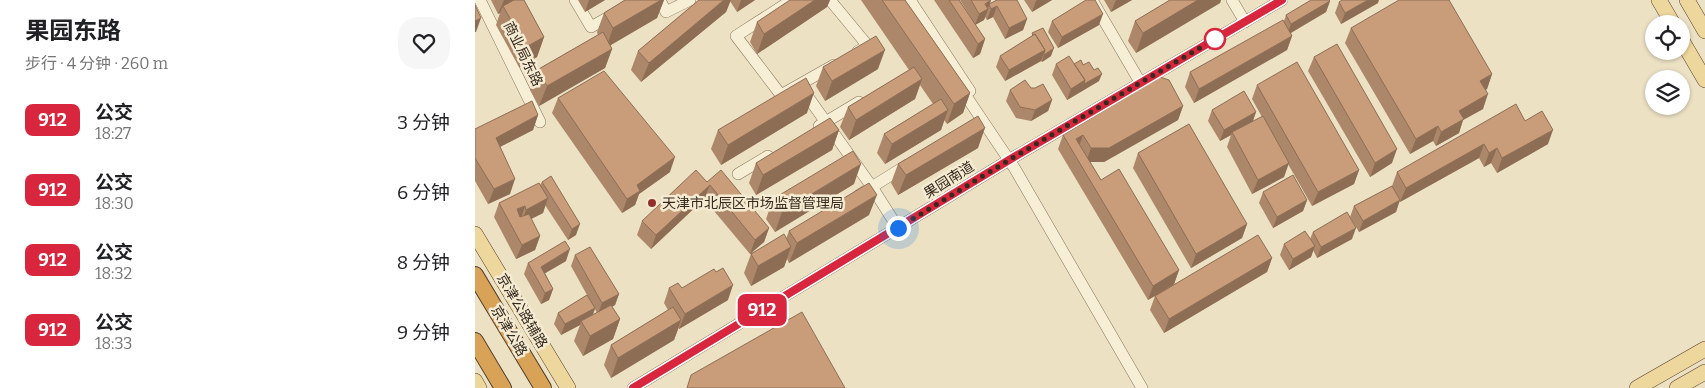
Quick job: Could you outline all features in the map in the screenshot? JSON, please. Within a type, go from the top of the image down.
[{"type":"highway","name":"京津公路","points":[[475,275],[543,388]]},
{"type":"highway","points":[[475,341],[503,388]]},
{"type":"main road","points":[[1659,0],[1668,15]]},
{"type":"main road","points":[[1687,0],[1705,31]]},
{"type":"main road","points":[[1690,54],[1705,80]]},
{"type":"main road","name":"京津公路辅路","points":[[475,234],[568,388]]},
{"type":"main road","points":[[1637,388],[1705,349]]},
{"type":"main road","points":[[1677,388],[1705,372]]},
{"type":"main road","points":[[475,381],[479,388]]},
{"type":"street","name":"商业局东路","points":[[480,0],[540,122]]},
{"type":"street","points":[[575,0],[591,27],[639,0]]},
{"type":"street","points":[[659,0],[667,12],[690,0]]},
{"type":"street","points":[[792,0],[736,36],[781,95],[868,46],[830,0]]},
{"type":"street","points":[[902,0],[1011,157],[1141,388]]},
{"type":"street","points":[[909,0],[1011,157],[1148,388]]},
{"type":"street","points":[[1092,0],[1139,80]]},
{"type":"street","points":[[1232,0],[1243,19]]},
{"type":"street","name":"果园南道","points":[[633,388],[1011,157],[1275,1]]},
{"type":"street","points":[[799,84],[897,226]]},
{"type":"street","points":[[809,132],[865,98]]},
{"type":"street","points":[[738,174],[777,151]]},
{"type":"street","points":[[848,202],[920,157]]},
{"type":"street","name":"果园南道","points":[[624,388],[897,226]]},
{"type":"building","points":[[514,0],[524,0],[544,37],[526,47],[503,6]]},
{"type":"building","points":[[625,0],[661,0],[613,28],[604,13]]},
{"type":"building","points":[[699,0],[724,0],[649,63],[638,51]]},
{"type":"building","points":[[790,0],[815,0],[764,34],[757,22]]},
{"type":"building","points":[[882,0],[905,0],[970,93],[954,104]]},
{"type":"building","points":[[949,0],[959,0],[985,39],[978,44]]},
{"type":"building","points":[[971,0],[991,0],[985,4],[988,9],[979,14]]},
{"type":"building","points":[[997,0],[1017,0],[1027,19],[1009,28],[997,6],[991,9],[989,4]]},
{"type":"building","points":[[1086,0],[1095,0],[1103,14],[1062,37],[1052,21]]},
{"type":"building","points":[[1170,0],[1198,0],[1143,33],[1135,21]]},
{"type":"building","points":[[1311,0],[1330,1],[1291,24],[1286,15]]},
{"type":"building","points":[[1342,0],[1368,0],[1345,13],[1339,2]]},
{"type":"building","points":[[1399,0],[1449,0],[1492,74],[1480,81],[1488,94],[1459,111],[1464,119],[1441,132],[1438,126],[1416,139],[1351,28]]},
{"type":"building","points":[[475,5],[481,18],[475,21]]},
{"type":"building","points":[[1283,20],[1292,36],[1199,89],[1190,72]]},
{"type":"building","points":[[1043,28],[1054,48],[1044,55],[1045,50],[1035,34],[1033,35],[1032,33]]},
{"type":"building","points":[[603,32],[612,49],[547,86],[537,70]]},
{"type":"building","points":[[1035,34],[1045,50],[1009,70],[1000,56]]},
{"type":"building","points":[[876,36],[885,50],[832,81],[823,67]]},
{"type":"building","points":[[1337,44],[1397,149],[1375,163],[1314,57]]},
{"type":"building","points":[[1069,56],[1085,80],[1071,89],[1056,64]]},
{"type":"building","points":[[1081,60],[1083,65],[1089,62],[1094,70],[1098,68],[1102,74],[1084,84],[1085,80],[1074,64]]},
{"type":"building","points":[[1297,62],[1359,170],[1318,192],[1257,85]]},
{"type":"building","points":[[914,67],[922,79],[856,120],[848,107]]},
{"type":"building","points":[[604,71],[675,157],[637,185],[640,191],[627,199],[558,98]]},
{"type":"building","points":[[1160,77],[1169,80],[1183,106],[1109,148],[1091,148],[1083,135],[1076,139],[1101,180],[1119,169],[1179,270],[1153,286],[1063,135]]},
{"type":"building","points":[[806,78],[814,93],[728,145],[718,130]]},
{"type":"building","points":[[1025,80],[1031,88],[1043,84],[1052,100],[1035,110],[1020,107],[1010,90]]},
{"type":"building","points":[[1244,91],[1256,112],[1224,130],[1212,110]]},
{"type":"building","points":[[941,99],[948,110],[892,144],[884,134]]},
{"type":"building","points":[[532,101],[538,115],[496,138],[515,179],[494,189],[475,158],[475,129]]},
{"type":"building","points":[[1516,104],[1525,121],[1542,111],[1553,130],[1502,158],[1497,148],[1489,153],[1484,144],[1406,188],[1397,172]]},
{"type":"building","points":[[978,116],[985,128],[906,175],[898,164]]},
{"type":"building","points":[[1263,116],[1289,163],[1258,180],[1232,132]]},
{"type":"building","points":[[830,118],[839,130],[763,175],[756,163]]},
{"type":"building","points":[[1189,124],[1247,224],[1196,254],[1138,153]]},
{"type":"building","points":[[853,151],[861,164],[782,212],[773,199]]},
{"type":"building","points":[[696,170],[707,182],[721,170],[769,228],[755,240],[710,185],[656,235],[642,221]]},
{"type":"building","points":[[1293,175],[1307,200],[1277,217],[1263,192]]},
{"type":"building","points":[[551,176],[580,224],[572,229],[542,182]]},
{"type":"building","points":[[539,183],[548,198],[526,210],[525,206],[517,209],[520,217],[529,214],[540,236],[522,245],[499,203]]},
{"type":"building","points":[[869,183],[877,195],[797,243],[789,231]]},
{"type":"building","points":[[1392,186],[1400,200],[1363,221],[1354,206]]},
{"type":"building","points":[[1347,212],[1356,228],[1321,247],[1313,232]]},
{"type":"building","points":[[1305,231],[1315,246],[1293,259],[1284,244]]},
{"type":"building","points":[[784,234],[791,247],[758,266],[751,254]]},
{"type":"building","points":[[1258,235],[1272,258],[1169,319],[1155,296]]},
{"type":"building","points":[[565,241],[570,249],[541,267],[553,289],[545,293],[528,263]]},
{"type":"building","points":[[590,247],[619,294],[602,303],[575,255]]},
{"type":"building","points":[[723,268],[733,285],[685,314],[669,288],[678,283],[682,288],[714,269],[716,272]]},
{"type":"building","points":[[587,295],[595,308],[565,324],[558,313]]},
{"type":"building","points":[[611,305],[620,319],[590,336],[581,321]]},
{"type":"building","points":[[673,307],[681,320],[618,358],[611,345]]},
{"type":"building","points":[[802,312],[845,388],[687,388],[691,375]]},
{"type":"bus line","name":"912","points":[[633,388],[1014,157],[1282,0]]},
{"type":"place","name":"天津市北辰区市场监督管理局","points":[[652,203]]},
{"type":"route","points":[[898,228],[1143,80],[1215,39]]}]
